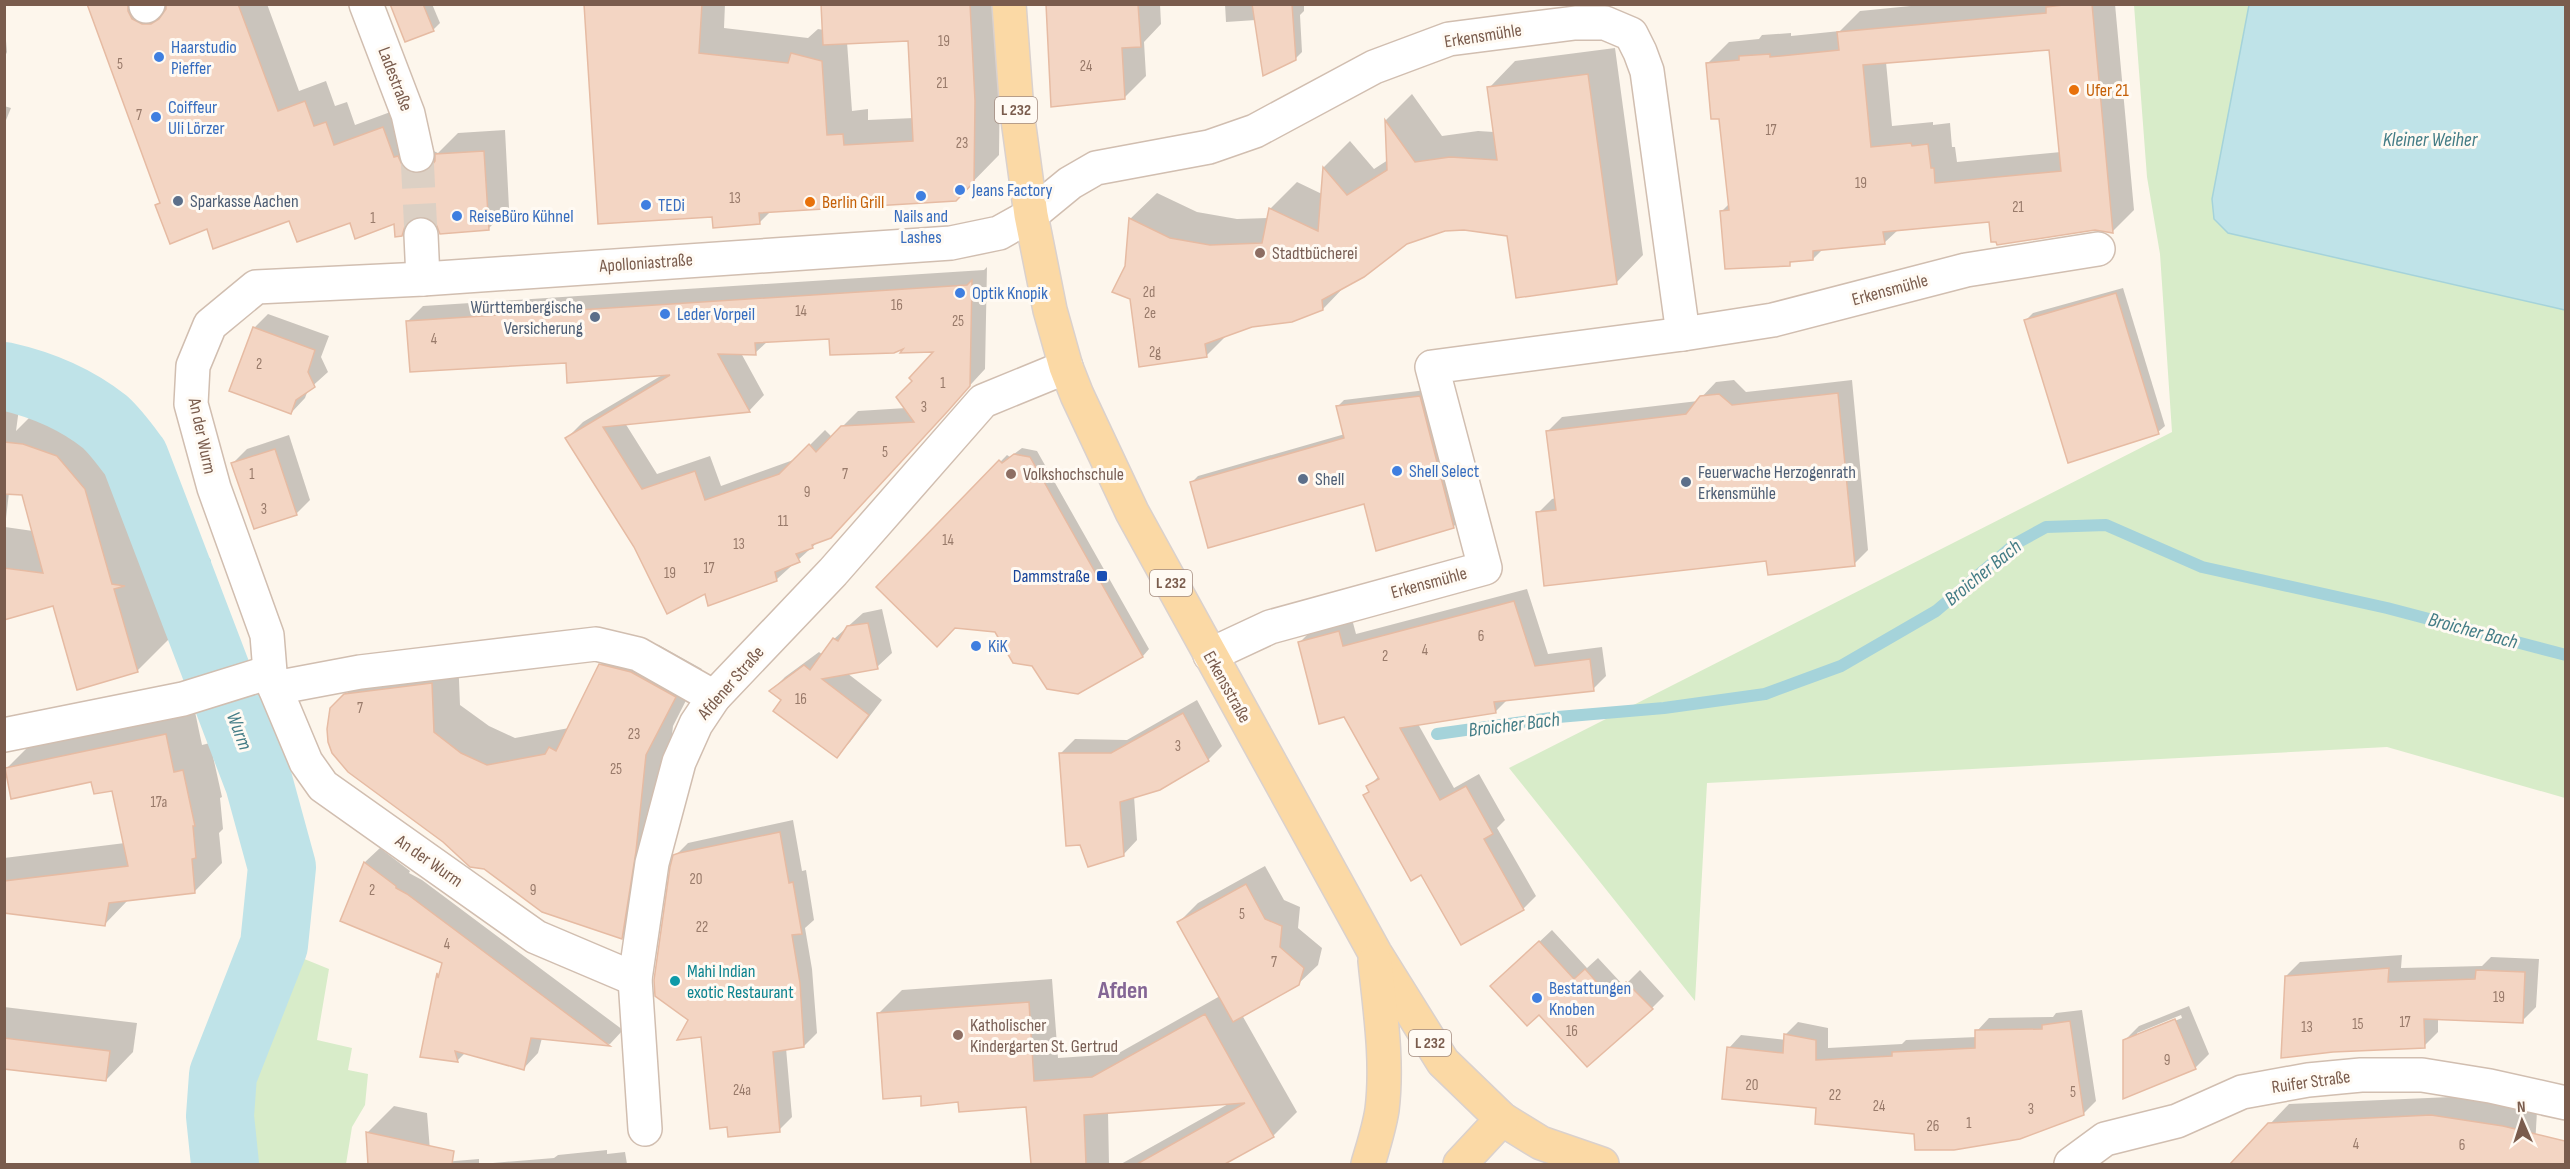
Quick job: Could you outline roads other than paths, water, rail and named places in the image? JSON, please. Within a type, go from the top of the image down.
[{"type":"main road","name":"L 232","points":[[1009,4],[1013,82],[1031,215]]},
{"type":"main road","name":"Erkensstraße","points":[[1031,215],[1050,310],[1066,367],[1092,430],[1132,512],[1210,655],[1415,1021],[1443,1062],[1502,1119],[1541,1143],[1602,1164]]},
{"type":"main road","points":[[1368,1164],[1381,1112],[1383,1092],[1384,1059],[1375,953]]},
{"type":"main road","points":[[1460,1164],[1502,1119]]},
{"type":"street","name":"Ladestraße","points":[[366,4],[408,114],[417,155]]},
{"type":"street","name":"Erkensmühle","points":[[1031,215],[1070,183],[1096,168],[1209,147],[1255,131],[1374,67],[1449,39],[1575,23],[1605,23],[1631,34],[1647,71],[1683,334]]},
{"type":"street","name":"Apolloniastraße","points":[[256,287],[423,279],[951,243],[999,233],[1031,215]]},
{"type":"street","points":[[421,235],[423,279]]},
{"type":"street","name":"Erkensmühle","points":[[1210,655],[1270,627],[1485,568],[1432,367],[1773,320],[1966,270],[2098,249]]},
{"type":"street","name":"An der Wurm","points":[[256,287],[210,325],[193,366],[191,404],[214,488],[267,634],[263,681],[306,762],[323,786],[536,936],[635,979]]},
{"type":"street","name":"Afdener Straße","points":[[645,1130],[635,979],[652,863],[679,762],[696,724],[714,698],[833,572],[983,401],[1066,367]]},
{"type":"street","points":[[4,735],[263,681],[596,644],[638,654],[714,698]]},
{"type":"street","name":"Ruifer Straße","points":[[2071,1164],[2105,1139],[2177,1120],[2242,1092],[2308,1080],[2361,1075],[2422,1075],[2490,1086],[2565,1104]]},
{"type":"water","name":"Kleiner Weiher","points":[[2249,5],[2565,5],[2565,310],[2228,233],[2214,219],[2212,199]]},
{"type":"waterway","name":"Wurm","points":[[4,376],[31,383],[82,406],[105,422],[135,458],[259,783],[282,867],[274,945],[223,1075],[220,1116],[225,1164]]},
{"type":"waterway","name":"Broicher Bach","points":[[1437,734],[1558,717],[1664,708],[1765,694],[1841,666],[1936,611],[2015,544],[2046,527],[2106,525],[2202,567],[2387,608],[2566,655]]},
{"type":"waterway","name":"Broicher Bach","points":[[172,553],[205,562]]},
{"type":"tunnel","points":[[417,155],[421,235]]},
{"type":"place","name":"Haarstudio Pieffer","points":[[159,57]]},
{"type":"place","name":"Ufer 21","points":[[2074,90]]},
{"type":"place","name":"Coiffeur Uli Lörzer","points":[[156,117]]},
{"type":"place","name":"Jeans Factory","points":[[960,190]]},
{"type":"place","name":"Nails and Lashes","points":[[921,196]]},
{"type":"place","name":"Sparkasse Aachen","points":[[178,201]]},
{"type":"place","name":"Berlin Grill","points":[[810,202]]},
{"type":"place","name":"TEDi","points":[[646,205]]},
{"type":"place","name":"ReiseBüro Kühnel","points":[[457,216]]},
{"type":"place","name":"Stadtbücherei","points":[[1260,253]]},
{"type":"place","name":"Optik Knopik","points":[[960,293]]},
{"type":"place","name":"Leder Vorpeil","points":[[665,314]]},
{"type":"place","name":"Württembergische Versicherung","points":[[595,317]]},
{"type":"place","name":"Shell Select","points":[[1397,471]]},
{"type":"place","name":"Volkshochschule","points":[[1011,474]]},
{"type":"place","name":"Shell","points":[[1303,479]]},
{"type":"place","name":"Feuerwache Herzogenrath Erkensmühle","points":[[1686,482]]},
{"type":"place","name":"Dammstraße","points":[[1102,576]]},
{"type":"place","name":"KiK","points":[[976,646]]},
{"type":"place","name":"Mahi Indian exotic Restaurant","points":[[675,981]]},
{"type":"place","name":"Bestattungen Knoben","points":[[1537,998]]},
{"type":"place","name":"Katholischer Kindergarten St. Gertrud","points":[[958,1035]]},
{"type":"district","name":"Afden","points":[[1123,990]]}]
